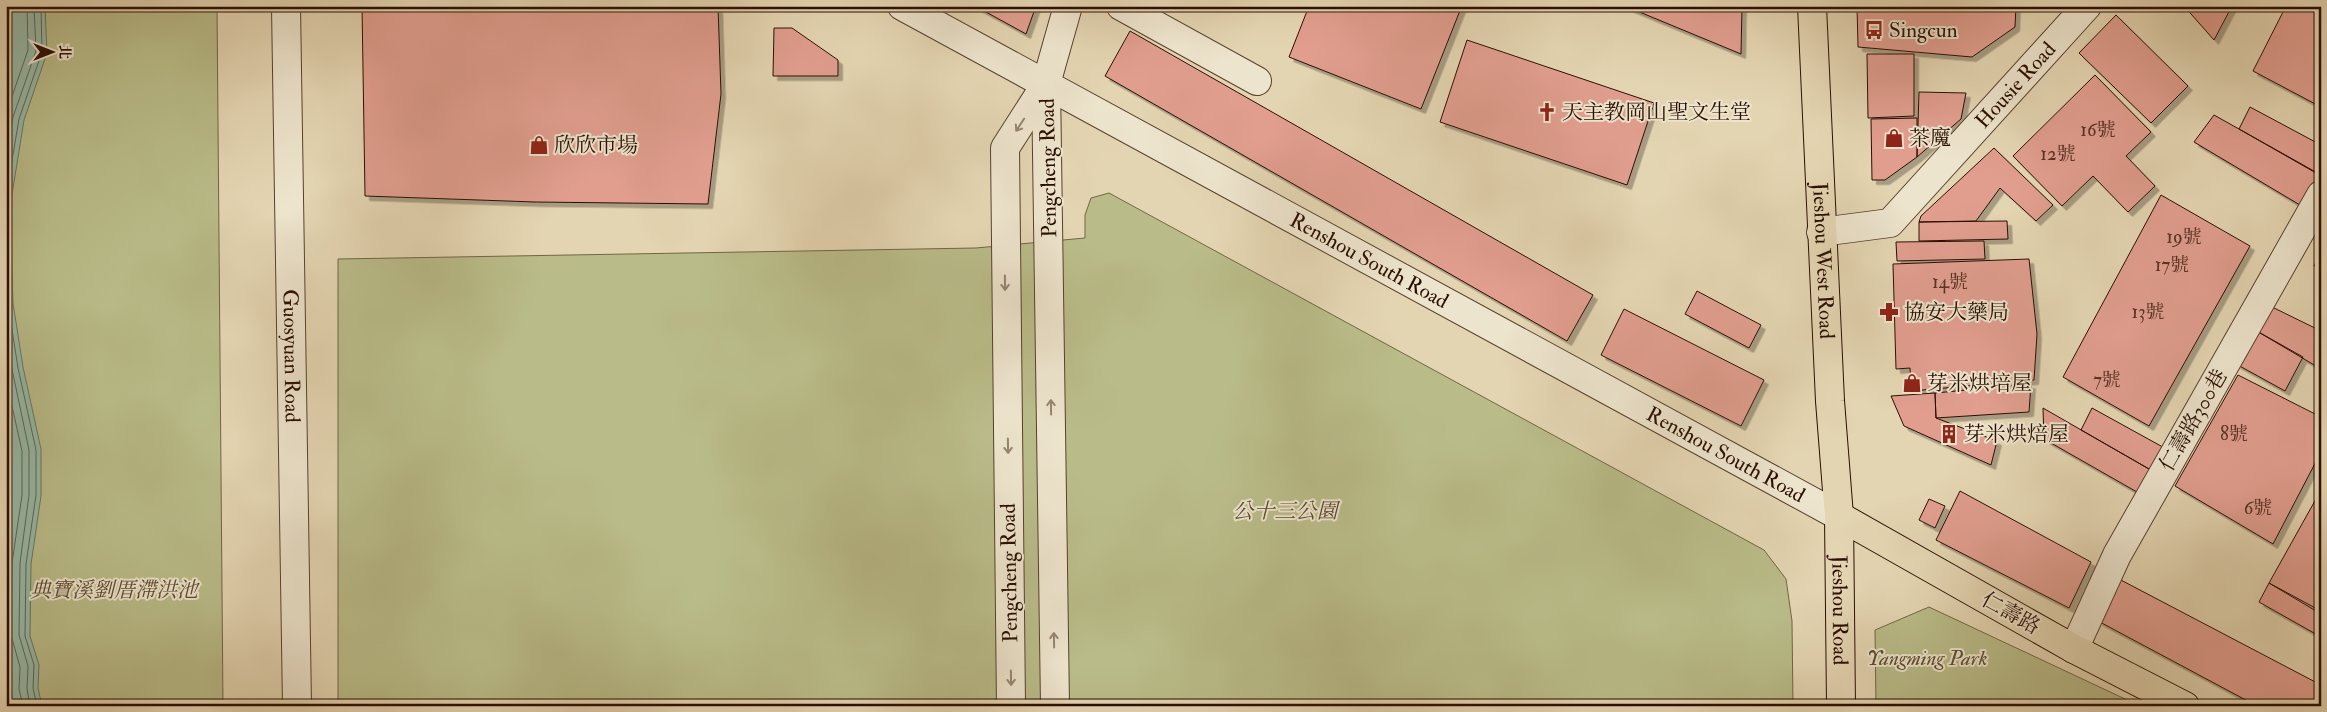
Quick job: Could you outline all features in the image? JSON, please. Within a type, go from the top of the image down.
[{"type":"main road","name":"Jieshou West Road","points":[[1812,6],[1821,232],[1839,516]]},
{"type":"main road","name":"仁壽路","points":[[1839,516],[2074,649],[2185,706]]},
{"type":"main road","name":"Jieshou Road","points":[[1839,516],[1841,706]]},
{"type":"street","name":"Guosyuan Road","points":[[286,6],[297,706]]},
{"type":"street","name":"Renshou South Road","points":[[902,6],[1839,516]]},
{"type":"street","points":[[1046,84],[1068,6]]},
{"type":"street","points":[[1121,6],[1257,81]]},
{"type":"street","name":"Housie Road","points":[[1821,232],[1890,224],[2087,6]]},
{"type":"street","name":"Pengcheng Road","points":[[1011,706],[1005,148],[1046,84]]},
{"type":"street","name":"Pengcheng Road","points":[[1046,84],[1055,706]]},
{"type":"street","name":"仁壽路300巷","points":[[2074,649],[2117,554],[2321,195]]},
{"type":"green space","name":"典寶溪劉厝滯洪池","points":[[6,6],[217,6],[223,706],[6,706]]},
{"type":"green space","name":"公十三公園","points":[[1109,193],[1764,550],[1786,579],[1792,621],[1793,706],[338,706],[338,259],[976,248],[1085,238],[1085,215],[1091,198]]},
{"type":"green space","name":"Yangming Park","points":[[1929,607],[2140,706],[1876,706],[1875,630]]},
{"type":"water","points":[[6,6],[45,6],[47,53],[24,120],[10,207],[13,303],[23,367],[41,449],[41,496],[31,564],[30,636],[39,665],[38,688],[42,706],[6,706]]},
{"type":"building","name":"欣欣市場","points":[[362,6],[718,6],[721,94],[708,204],[535,202],[365,196]]},
{"type":"building","points":[[975,6],[1036,6],[1026,34]]},
{"type":"building","points":[[1309,6],[1461,8],[1421,109],[1289,57]]},
{"type":"building","points":[[1625,6],[1742,6],[1741,54]]},
{"type":"building","points":[[1857,6],[2016,6],[2015,27],[1972,57],[1858,47]]},
{"type":"building","points":[[2184,6],[2232,6],[2214,40]]},
{"type":"building","points":[[2286,6],[2321,6],[2321,107],[2253,71]]},
{"type":"building","points":[[2116,15],[2188,86],[2151,123],[2079,53]]},
{"type":"building","points":[[774,28],[792,28],[838,60],[838,76],[773,76]]},
{"type":"building","points":[[1130,31],[1593,295],[1567,341],[1105,76]]},
{"type":"building","name":"天主教岡山聖文生堂","points":[[1467,40],[1654,103],[1627,185],[1440,122]]},
{"type":"building","points":[[1867,54],[1914,54],[1914,116],[1868,118]]},
{"type":"building","points":[[2095,75],[2151,132],[2126,156],[2155,186],[2128,212],[2093,176],[2062,206],[2013,156]]},
{"type":"building","points":[[1919,92],[1966,93],[1961,119],[1917,157]]},
{"type":"building","points":[[2250,107],[2321,145],[2321,164],[2316,173],[2239,129]]},
{"type":"building","points":[[2214,115],[2321,175],[2300,205],[2194,142]]},
{"type":"building","name":"茶魔","points":[[1917,118],[1917,157],[1885,180],[1872,180],[1871,119]]},
{"type":"building","points":[[1994,148],[2053,205],[2036,221],[2000,188],[1976,221],[1919,222],[1921,216]]},
{"type":"building","points":[[2161,195],[2250,246],[2149,426],[2063,377]]},
{"type":"building","points":[[2007,221],[2008,239],[1919,241],[1919,222]]},
{"type":"building","points":[[1984,241],[1985,259],[1897,261],[1896,242]]},
{"type":"building","points":[[2321,250],[2321,269],[2314,266]]},
{"type":"building","points":[[2029,259],[2037,334],[2034,380],[1911,391],[1910,368],[1896,369],[1893,264]]},
{"type":"building","points":[[1697,291],[1761,325],[1749,348],[1685,314]]},
{"type":"building","points":[[2270,306],[2321,331],[2321,369],[2255,330]]},
{"type":"building","points":[[1624,309],[1764,380],[1741,426],[1601,355]]},
{"type":"building","points":[[2255,330],[2303,357],[2285,391],[2236,364]]},
{"type":"building","points":[[2238,375],[2321,417],[2321,452],[2273,544],[2175,486]]},
{"type":"building","points":[[2031,384],[2029,412],[1936,418],[1935,393]]},
{"type":"building","name":"芽米烘焙屋","points":[[1935,393],[1936,418],[1997,441],[1991,465],[1904,426],[1891,396]]},
{"type":"building","points":[[2043,408],[2156,473],[2144,496],[2044,439]]},
{"type":"building","points":[[2092,408],[2170,451],[2156,473],[2081,430]]},
{"type":"building","points":[[2321,490],[2321,611],[2269,583]]},
{"type":"building","points":[[1960,491],[2091,562],[2069,608],[1936,540]]},
{"type":"building","points":[[1929,499],[1945,506],[1935,528],[1919,520]]},
{"type":"building","points":[[2117,578],[2321,685],[2321,706],[2257,706],[2098,621]]},
{"type":"building","points":[[2269,583],[2321,614],[2321,637],[2259,602]]},
{"type":"place","name":"Singcun","points":[[1874,30]]},
{"type":"place","name":"天主教岡山聖文生堂","points":[[1547,112]]},
{"type":"place","name":"茶魔","points":[[1894,138]]},
{"type":"place","name":"欣欣市場","points":[[539,145]]},
{"type":"place","name":"協安大藥局","points":[[1889,312]]},
{"type":"place","name":"芽米烘培屋","points":[[1912,383]]},
{"type":"place","name":"芽米烘焙屋","points":[[1949,434]]}]
